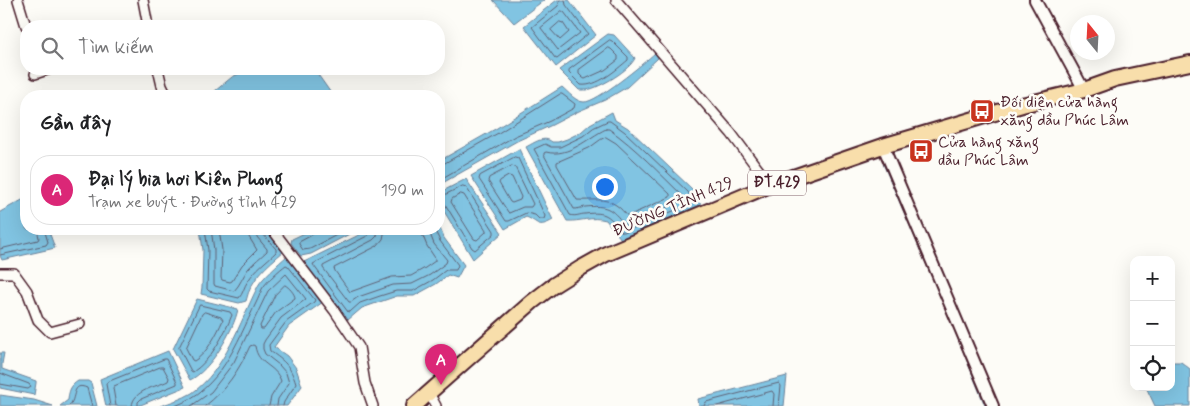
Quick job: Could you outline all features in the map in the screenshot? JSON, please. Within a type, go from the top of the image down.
[{"type":"main road","name":"ĐƯỜNG TỈNH 429","points":[[414,406],[532,302],[554,285],[606,254],[770,185],[883,146],[1022,105],[1084,90],[1115,79],[1190,63]]},
{"type":"street","points":[[18,0],[24,20]]},
{"type":"street","points":[[143,0],[147,20]]},
{"type":"street","points":[[616,0],[731,133],[770,185]]},
{"type":"street","points":[[1035,0],[1084,90]]},
{"type":"street","points":[[159,75],[164,90]]},
{"type":"street","points":[[883,146],[992,406]]},
{"type":"street","points":[[277,235],[334,310],[359,347],[365,383],[373,406]]},
{"type":"street","points":[[0,273],[14,273],[27,291],[38,320],[50,332],[80,324]]},
{"type":"street","points":[[429,393],[436,406]]},
{"type":"water","points":[[493,0],[544,0],[514,23]]},
{"type":"water","points":[[557,0],[569,0],[596,35],[556,67],[524,26]]},
{"type":"water","points":[[608,34],[614,35],[635,58],[627,68],[607,82],[587,90],[579,90],[559,70]]},
{"type":"water","points":[[655,53],[658,58],[627,87],[605,100],[517,141],[445,182],[445,158],[497,128],[562,87],[578,100],[590,101],[620,82]]},
{"type":"water","points":[[236,75],[318,75],[329,90],[216,90]]},
{"type":"water","points":[[612,112],[615,120],[628,128],[692,189],[701,205],[621,239],[606,220],[567,221],[526,147],[542,139],[558,142],[567,139]]},
{"type":"water","points":[[519,149],[553,220],[548,223],[538,224],[526,217],[505,229],[471,176]]},
{"type":"water","points":[[466,179],[502,233],[473,259],[445,213],[445,190]]},
{"type":"water","points":[[20,201],[20,235],[50,235],[55,248],[2,260],[0,256],[0,212]]},
{"type":"water","points":[[201,235],[270,235],[284,251],[256,279],[246,301],[239,303],[201,294],[203,250]]},
{"type":"water","points":[[300,235],[347,235],[311,254],[301,256],[291,243],[292,239]]},
{"type":"water","points":[[359,235],[443,235],[464,265],[457,278],[448,275],[414,296],[397,296],[362,308],[348,320],[304,262]]},
{"type":"water","points":[[287,256],[323,302],[289,326],[274,347],[287,356],[296,368],[302,386],[287,406],[160,406],[192,393],[214,372],[231,344],[258,286]]},
{"type":"water","points":[[197,299],[238,309],[232,328],[220,349],[205,368],[190,380],[173,349]]},
{"type":"water","points":[[168,351],[185,387],[138,406],[106,406],[100,379]]},
{"type":"water","points":[[0,353],[4,353],[2,369],[36,381],[34,395],[0,388]]},
{"type":"water","points":[[1175,362],[1181,362],[1190,369],[1190,406],[1155,406],[1148,391],[1175,391]]},
{"type":"water","points":[[787,376],[784,406],[699,406],[698,399]]},
{"type":"water","points":[[78,381],[88,381],[91,383],[97,406],[60,406],[68,400],[70,389]]},
{"type":"water","points":[[0,395],[34,400],[53,406],[0,406]]},
{"type":"waterway","points":[[884,164],[986,406]]},
{"type":"place","name":"Đối diện cửa hàng xăng dầu Phúc Lâm","points":[[982,111]]},
{"type":"place","name":"Cửa hàng xăng dầu Phúc Lâm","points":[[921,151]]},
{"type":"place","name":"Đại lý bia hơi Kiên Phong","points":[[441,385]]}]
